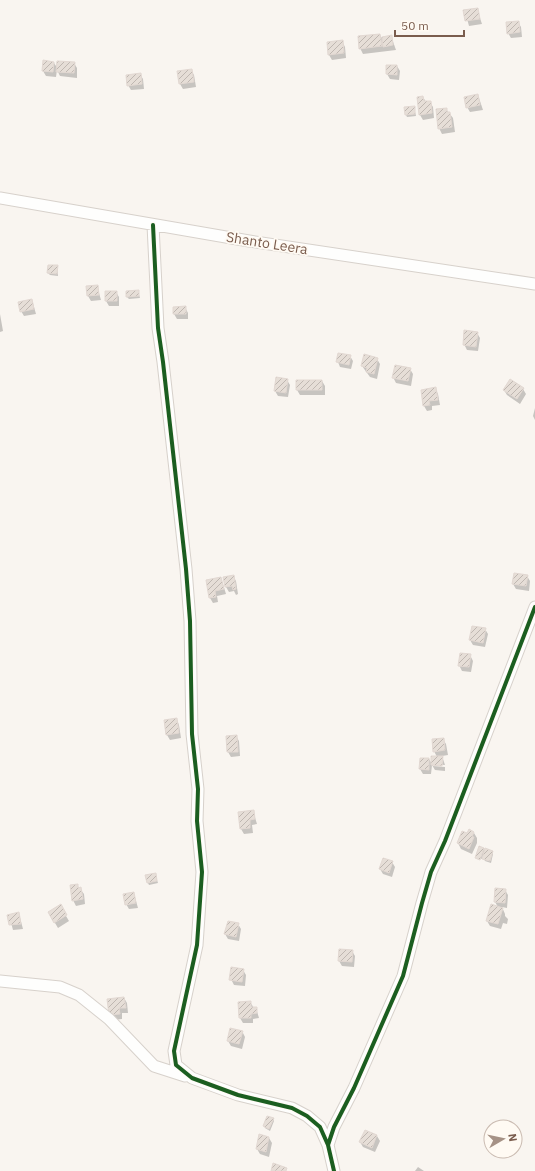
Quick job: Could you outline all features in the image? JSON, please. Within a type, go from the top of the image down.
[{"type":"street","name":"Shanto Leera","points":[[0,198],[83,211],[153,225],[535,284]]},
{"type":"street","points":[[153,225],[158,328],[186,569],[190,621],[192,734],[198,789],[197,822],[202,872],[197,945],[174,1051],[176,1065],[192,1078]]},
{"type":"street","points":[[328,1145],[334,1127],[354,1088],[403,976],[431,872],[535,607]]},
{"type":"street","points":[[0,981],[60,987],[80,995],[109,1019],[154,1066],[238,1095],[292,1108],[307,1116],[320,1127],[328,1145],[334,1171]]},
{"type":"building","points":[[478,8],[480,19],[465,21],[463,10]]},
{"type":"building","points":[[519,21],[520,32],[507,34],[506,22]]},
{"type":"building","points":[[380,34],[382,46],[359,49],[358,36]]},
{"type":"building","points":[[392,35],[393,45],[383,47],[382,37]]},
{"type":"building","points":[[343,40],[344,53],[328,55],[327,42]]},
{"type":"building","points":[[43,60],[54,62],[53,72],[42,71]]},
{"type":"building","points":[[57,61],[75,62],[74,73],[56,72]]},
{"type":"building","points":[[386,65],[397,65],[397,75],[386,74]]},
{"type":"building","points":[[192,69],[194,82],[179,84],[177,71]]},
{"type":"building","points":[[141,73],[142,84],[127,86],[126,75]]},
{"type":"building","points":[[478,94],[480,105],[466,108],[464,97]]},
{"type":"building","points":[[423,96],[424,101],[431,101],[432,113],[419,115],[417,97]]},
{"type":"building","points":[[415,106],[415,114],[405,115],[404,107]]},
{"type":"building","points":[[447,108],[447,112],[450,112],[452,127],[438,129],[436,109]]},
{"type":"building","points":[[48,265],[58,265],[57,274],[47,273]]},
{"type":"building","points":[[98,285],[99,295],[87,296],[86,286]]},
{"type":"building","points":[[139,290],[139,296],[126,297],[126,291]]},
{"type":"building","points":[[105,291],[117,291],[117,301],[105,301]]},
{"type":"building","points":[[32,299],[34,309],[20,312],[18,302]]},
{"type":"building","points":[[186,306],[186,314],[173,314],[173,307]]},
{"type":"building","points":[[464,330],[478,332],[476,347],[463,345]]},
{"type":"building","points":[[338,353],[351,355],[349,365],[336,362]]},
{"type":"building","points":[[364,354],[378,358],[374,374],[366,372],[367,368],[361,366]]},
{"type":"building","points":[[395,365],[411,368],[408,381],[392,378]]},
{"type":"building","points":[[276,377],[288,379],[286,393],[274,391]]},
{"type":"building","points":[[510,379],[524,388],[517,399],[503,390]]},
{"type":"building","points":[[296,380],[322,380],[322,390],[296,390]]},
{"type":"building","points":[[436,387],[438,400],[429,401],[430,405],[423,406],[421,390]]},
{"type":"building","points":[[514,573],[528,575],[526,586],[512,584]]},
{"type":"building","points":[[234,575],[236,589],[233,590],[232,586],[225,587],[223,577]]},
{"type":"building","points":[[221,577],[224,589],[215,591],[216,597],[209,598],[206,580]]},
{"type":"building","points":[[472,626],[486,628],[483,643],[469,640]]},
{"type":"building","points":[[460,653],[471,654],[469,667],[458,666]]},
{"type":"building","points":[[177,718],[179,733],[166,735],[164,720]]},
{"type":"building","points":[[237,735],[238,752],[227,752],[226,736]]},
{"type":"building","points":[[444,738],[445,750],[433,752],[432,739]]},
{"type":"building","points":[[431,756],[443,756],[442,766],[431,765]]},
{"type":"building","points":[[420,758],[429,758],[429,770],[419,769]]},
{"type":"building","points":[[254,810],[255,819],[250,820],[250,828],[240,829],[238,812]]},
{"type":"building","points":[[469,829],[474,832],[472,837],[474,837],[469,849],[457,843],[462,831],[467,833]]},
{"type":"building","points":[[479,846],[484,848],[480,860],[475,858]]},
{"type":"building","points":[[485,848],[493,851],[490,861],[482,859]]},
{"type":"building","points":[[383,858],[393,861],[389,873],[379,869]]},
{"type":"building","points":[[156,873],[157,881],[147,883],[145,875]]},
{"type":"building","points":[[78,884],[78,888],[81,887],[83,899],[72,901],[70,885]]},
{"type":"building","points":[[495,888],[506,889],[505,903],[494,902]]},
{"type":"building","points":[[134,892],[136,903],[125,905],[123,894]]},
{"type":"building","points":[[61,904],[67,915],[54,923],[48,912]]},
{"type":"building","points":[[491,904],[503,908],[498,924],[486,921]]},
{"type":"building","points":[[19,912],[21,924],[9,925],[7,915]]},
{"type":"building","points":[[228,921],[239,923],[236,937],[224,934]]},
{"type":"building","points":[[339,949],[353,950],[352,962],[338,961]]},
{"type":"building","points":[[231,967],[244,969],[242,982],[229,980]]},
{"type":"building","points":[[124,997],[126,1008],[119,1008],[120,1014],[109,1015],[107,999]]},
{"type":"building","points":[[251,1001],[251,1007],[257,1007],[257,1013],[251,1014],[251,1018],[239,1018],[238,1002]]},
{"type":"building","points":[[230,1028],[243,1031],[239,1044],[227,1041]]},
{"type":"building","points":[[267,1116],[274,1118],[269,1129],[263,1126]]},
{"type":"building","points":[[365,1130],[377,1135],[372,1148],[359,1142]]},
{"type":"building","points":[[259,1134],[269,1137],[266,1152],[256,1149]]},
{"type":"building","points":[[273,1163],[287,1168],[286,1171],[271,1171]]},
{"type":"cycle path","points":[[153,225],[158,328],[186,569],[190,621],[192,734],[198,789],[197,821],[202,872],[197,945],[174,1051],[176,1065],[192,1078],[238,1095],[292,1108],[307,1116],[320,1127],[328,1145],[334,1171]]},
{"type":"cycle path","points":[[328,1145],[334,1127],[354,1088],[403,976],[431,872],[445,841],[535,607]]}]
